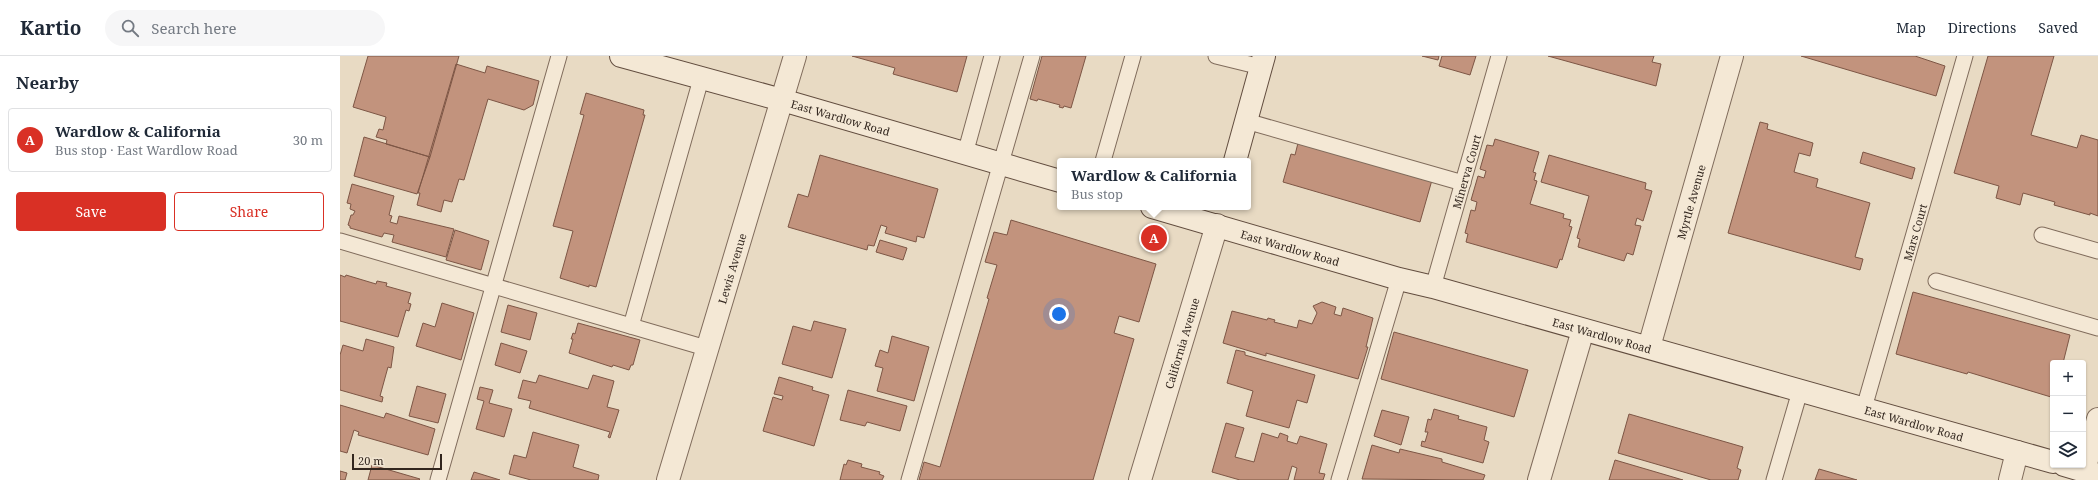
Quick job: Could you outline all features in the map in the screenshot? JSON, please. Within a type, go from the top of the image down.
[{"type":"main road","name":"East Wardlow Road","points":[[620,56],[782,100],[1057,180]]},
{"type":"main road","name":"Lewis Avenue","points":[[668,480],[706,348],[795,56]]},
{"type":"main road","name":"Myrtle Avenue","points":[[1649,347],[1732,56]]},
{"type":"main road","points":[[1236,158],[1262,62]]},
{"type":"main road","name":"East Wardlow Road","points":[[1174,210],[1219,216],[1399,279],[1433,287],[1583,330],[1649,347],[2050,461]]},
{"type":"main road","name":"California Avenue","points":[[1140,480],[1219,216]]},
{"type":"main road","points":[[1539,480],[1583,330]]},
{"type":"main road","points":[[2082,470],[2098,419]]},
{"type":"main road","points":[[2010,480],[2017,452]]},
{"type":"lane","points":[[438,480],[559,56]]},
{"type":"lane","points":[[965,154],[992,56]]},
{"type":"lane","points":[[909,480],[1032,56]]},
{"type":"lane","points":[[1104,158],[1134,56]]},
{"type":"lane","points":[[1216,56],[1262,62]]},
{"type":"lane","name":"Minerva Court","points":[[1433,287],[1499,56]]},
{"type":"lane","name":"Mars Court","points":[[1864,408],[1965,56]]},
{"type":"lane","points":[[631,326],[701,79]]},
{"type":"lane","points":[[1246,121],[1463,183]]},
{"type":"lane","points":[[2042,235],[2098,251]]},
{"type":"lane","points":[[340,241],[706,348]]},
{"type":"lane","points":[[1339,480],[1399,279]]},
{"type":"lane","points":[[1936,281],[2098,328]]},
{"type":"lane","points":[[1774,480],[1800,391]]},
{"type":"building","points":[[368,56],[459,56],[430,157],[386,144],[387,140],[376,137],[379,129],[383,130],[386,117],[353,107]]},
{"type":"building","points":[[852,56],[967,56],[957,92],[893,74],[895,68]]},
{"type":"building","points":[[1042,56],[1086,56],[1071,108],[1064,106],[1063,108],[1059,107],[1060,105],[1038,99],[1037,101],[1030,99]]},
{"type":"building","points":[[1422,56],[1439,56],[1438,60]]},
{"type":"building","points":[[1442,56],[1476,56],[1470,75],[1439,66]]},
{"type":"building","points":[[1548,56],[1654,56],[1652,62],[1661,64],[1656,86]]},
{"type":"building","points":[[1801,56],[1915,56],[1945,66],[1936,96]]},
{"type":"building","points":[[1988,56],[2054,56],[2031,135],[2077,148],[2081,135],[2098,140],[2098,216],[2054,205],[2055,202],[2023,193],[2020,205],[1996,198],[1999,186],[1954,173]]},
{"type":"building","points":[[456,64],[485,73],[487,66],[539,81],[533,105],[524,110],[488,99],[464,180],[459,179],[452,202],[444,200],[441,212],[417,205],[420,193],[418,193]]},
{"type":"building","points":[[586,93],[644,110],[643,115],[645,115],[596,287],[589,285],[589,287],[560,278],[573,231],[553,226],[584,115],[580,114]]},
{"type":"building","points":[[1760,122],[1768,124],[1767,129],[1813,143],[1810,156],[1799,153],[1794,172],[1818,179],[1816,187],[1870,203],[1855,257],[1863,259],[1860,270],[1728,233]]},
{"type":"building","points":[[364,137],[430,157],[417,194],[354,176]]},
{"type":"building","points":[[1495,139],[1539,152],[1533,172],[1536,173],[1534,180],[1537,181],[1530,204],[1564,214],[1563,218],[1571,220],[1569,226],[1572,227],[1562,260],[1560,259],[1557,268],[1466,242],[1468,234],[1465,233],[1471,210],[1475,211],[1477,202],[1471,200],[1478,176],[1484,178],[1486,171],[1480,169],[1487,145],[1493,146]]},
{"type":"building","points":[[1308,142],[1432,180],[1420,222],[1283,182],[1291,154],[1295,155],[1298,143],[1307,146]]},
{"type":"building","points":[[1863,152],[1915,168],[1912,179],[1860,163]]},
{"type":"building","points":[[820,155],[938,189],[924,238],[917,236],[916,242],[885,233],[887,227],[881,225],[874,246],[868,245],[867,250],[788,227],[798,194],[808,197]]},
{"type":"building","points":[[1549,155],[1646,183],[1645,189],[1652,191],[1643,221],[1637,218],[1635,225],[1641,226],[1633,255],[1627,253],[1624,261],[1578,247],[1580,239],[1577,238],[1589,196],[1541,182]]},
{"type":"building","points":[[352,184],[394,196],[389,215],[392,216],[390,222],[397,224],[399,216],[454,229],[446,257],[392,242],[394,235],[384,233],[382,237],[350,228],[348,225],[351,215],[353,215],[355,211],[350,209],[351,204],[347,203]]},
{"type":"building","points":[[1011,220],[1156,264],[1139,322],[1119,316],[1114,333],[1134,339],[1093,480],[919,480],[924,462],[940,467],[989,299],[987,298],[997,265],[985,262],[994,232],[1007,235]]},
{"type":"building","points":[[455,230],[489,241],[481,270],[446,260]]},
{"type":"building","points":[[880,240],[907,248],[903,260],[876,252]]},
{"type":"building","points":[[340,275],[345,277],[346,275],[376,284],[377,281],[387,283],[386,286],[411,293],[408,303],[411,304],[409,311],[406,310],[398,337],[340,321]]},
{"type":"building","points":[[1913,292],[2070,335],[2064,360],[2050,360],[2050,397],[1968,372],[1967,374],[1896,354]]},
{"type":"building","points":[[1322,302],[1336,307],[1334,314],[1341,316],[1343,308],[1373,318],[1366,347],[1368,347],[1358,379],[1266,353],[1266,356],[1223,343],[1232,311],[1267,320],[1268,318],[1275,320],[1274,322],[1297,328],[1299,320],[1312,324],[1317,313],[1313,306]]},
{"type":"building","points":[[442,303],[474,313],[461,360],[416,346],[423,323],[435,327]]},
{"type":"building","points":[[508,305],[537,313],[530,340],[501,332]]},
{"type":"building","points":[[814,321],[846,329],[832,378],[782,364],[793,326],[811,331]]},
{"type":"building","points":[[578,323],[640,340],[633,365],[631,365],[629,370],[613,365],[612,367],[569,353],[573,339],[571,339],[573,333],[575,334]]},
{"type":"building","points":[[1394,332],[1528,370],[1514,417],[1381,379]]},
{"type":"building","points":[[892,336],[929,347],[914,401],[877,391],[883,368],[875,366],[880,350],[888,353]]},
{"type":"building","points":[[366,339],[394,347],[391,368],[388,367],[380,396],[383,397],[382,402],[340,390],[340,355],[343,345],[363,351]]},
{"type":"building","points":[[501,343],[527,351],[520,373],[495,365]]},
{"type":"building","points":[[1236,350],[1245,352],[1245,355],[1315,375],[1307,403],[1297,400],[1289,428],[1246,416],[1253,391],[1227,383]]},
{"type":"building","points":[[539,375],[588,389],[593,375],[614,381],[607,407],[619,410],[610,438],[608,437],[610,432],[529,408],[531,401],[518,398],[523,380],[536,383]]},
{"type":"building","points":[[779,377],[813,387],[812,390],[829,395],[814,446],[763,431],[773,397],[782,400],[783,396],[774,394]]},
{"type":"building","points":[[417,386],[446,394],[438,423],[409,416]]},
{"type":"building","points":[[480,387],[493,390],[489,403],[512,409],[504,437],[476,429],[484,401],[477,399]]},
{"type":"building","points":[[848,390],[907,406],[900,431],[867,422],[865,426],[840,420]]},
{"type":"building","points":[[340,405],[384,418],[386,413],[435,429],[428,455],[358,435],[359,432],[354,430],[347,453],[340,451]]},
{"type":"building","points":[[1434,409],[1459,416],[1458,419],[1487,427],[1484,440],[1489,442],[1483,463],[1421,446],[1422,441],[1425,442],[1428,432],[1425,432],[1428,419],[1431,420]]},
{"type":"building","points":[[1382,410],[1409,417],[1401,445],[1374,436]]},
{"type":"building","points":[[1629,414],[1743,447],[1737,468],[1741,470],[1738,480],[1711,480],[1618,453]]},
{"type":"building","points":[[1226,423],[1244,428],[1235,457],[1254,462],[1262,433],[1278,438],[1280,433],[1288,436],[1287,441],[1297,444],[1300,436],[1327,444],[1319,473],[1325,474],[1323,480],[1294,480],[1297,468],[1292,466],[1288,480],[1240,480],[1212,472]]},
{"type":"building","points":[[533,432],[579,445],[573,467],[599,475],[598,480],[531,480],[509,474],[514,455],[526,458]]},
{"type":"building","points":[[1372,445],[1399,453],[1400,449],[1442,459],[1442,462],[1485,475],[1483,480],[1362,479]]},
{"type":"building","points":[[848,460],[862,464],[861,467],[880,472],[879,474],[884,476],[882,480],[840,480],[844,464],[846,465]]},
{"type":"building","points":[[1615,460],[1683,480],[1609,480]]},
{"type":"building","points":[[372,465],[420,479],[368,480]]},
{"type":"building","points":[[1819,469],[1857,480],[1815,480]]},
{"type":"building","points":[[340,471],[347,473],[345,480],[340,480]]},
{"type":"building","points":[[474,472],[500,480],[471,480]]},
{"type":"place","name":"Wardlow & California","points":[[1154,238]]}]
